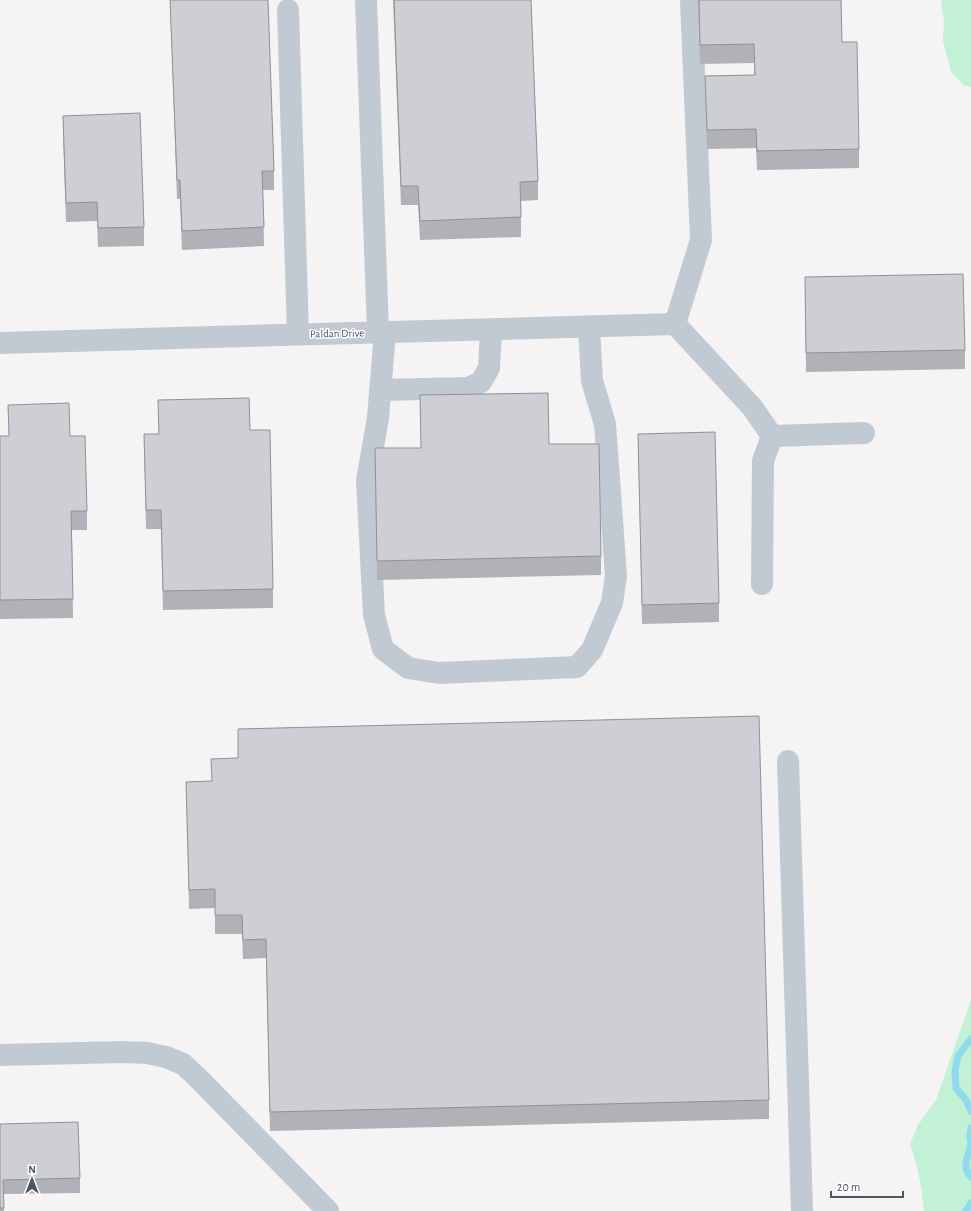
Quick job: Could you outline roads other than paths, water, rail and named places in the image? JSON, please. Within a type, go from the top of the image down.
[{"type":"street","points":[[366,0],[381,332],[378,418],[367,481],[374,615],[383,649],[408,668],[438,673],[576,667],[592,650],[612,603],[616,576],[605,424],[592,381],[589,327]]},
{"type":"street","points":[[691,0],[701,240],[674,324],[752,407],[772,436]]},
{"type":"street","points":[[288,10],[298,334]]},
{"type":"street","name":"Paldan Drive","points":[[0,343],[674,324]]},
{"type":"street","points":[[380,390],[468,388],[482,382],[489,368],[491,329]]},
{"type":"street","points":[[772,436],[864,433]]},
{"type":"street","points":[[762,584],[763,461],[772,436]]},
{"type":"street","points":[[788,761],[802,1211]]},
{"type":"street","points":[[0,1055],[123,1052],[147,1053],[166,1057],[184,1064],[328,1211]]},
{"type":"waterway","points":[[971,1039],[958,1056],[955,1071],[956,1088],[966,1100],[971,1111]]},
{"type":"waterway","points":[[971,1128],[971,1144]]},
{"type":"waterway","points":[[971,1145],[966,1165],[966,1169],[971,1177]]},
{"type":"waterway","points":[[966,1211],[971,1203]]}]
